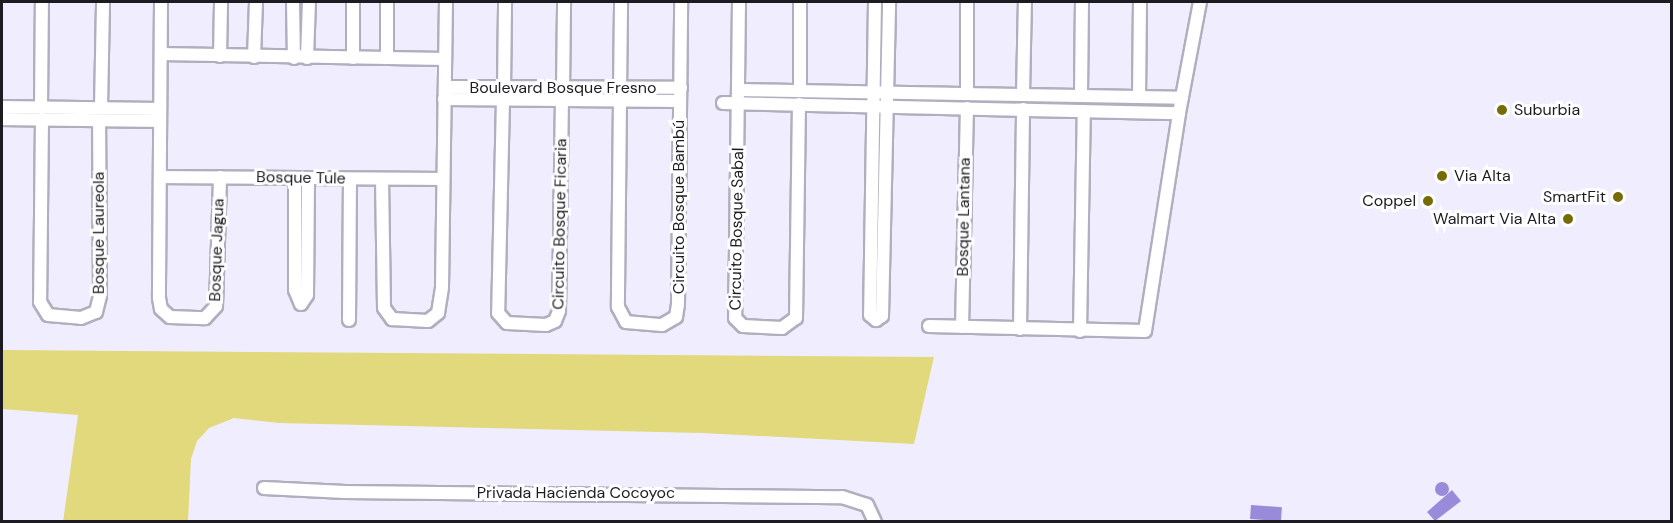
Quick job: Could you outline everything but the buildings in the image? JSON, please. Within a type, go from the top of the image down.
[{"type":"street","name":"Bosque Laureola","points":[[42,2],[40,302],[48,315],[81,318],[96,312],[100,296],[100,115],[103,2]]},
{"type":"street","points":[[160,177],[161,2]]},
{"type":"street","points":[[220,56],[221,2]]},
{"type":"street","points":[[254,57],[256,2]]},
{"type":"street","points":[[293,2],[300,58]]},
{"type":"street","points":[[300,58],[309,2]]},
{"type":"street","points":[[353,2],[353,58]]},
{"type":"street","points":[[387,2],[387,58]]},
{"type":"street","points":[[382,179],[384,308],[392,319],[421,322],[435,317],[440,307],[446,2]]},
{"type":"street","name":"Circuito Bosque Ficaria","points":[[505,2],[498,313],[507,323],[546,325],[555,321],[559,311],[564,2]]},
{"type":"street","name":"Circuito Bosque Bambú","points":[[621,2],[618,307],[626,322],[662,325],[672,321],[678,311],[681,2]]},
{"type":"street","name":"Circuito Bosque Sabal","points":[[739,2],[735,318],[743,326],[782,328],[796,318],[799,104]]},
{"type":"street","points":[[800,2],[800,90]]},
{"type":"street","points":[[875,2],[870,315],[876,320],[882,316],[889,2]]},
{"type":"street","points":[[967,2],[967,93]]},
{"type":"street","points":[[1023,94],[1025,2]]},
{"type":"street","points":[[1081,95],[1082,2]]},
{"type":"street","points":[[1139,97],[1140,2]]},
{"type":"street","points":[[929,326],[1140,333],[1149,326],[1179,113],[1200,2]]},
{"type":"street","points":[[161,54],[445,59]]},
{"type":"street","name":"Boulevard Bosque Fresno","points":[[620,95],[681,88]]},
{"type":"street","points":[[738,90],[1182,98]]},
{"type":"street","name":"Boulevard Bosque Fresno","points":[[444,93],[620,95],[680,101]]},
{"type":"street","points":[[723,103],[1179,113]]},
{"type":"street","points":[[2,107],[42,113],[160,115]]},
{"type":"street","name":"Bosque Lantana","points":[[962,327],[967,108]]},
{"type":"street","points":[[1020,329],[1023,109]]},
{"type":"street","points":[[1080,331],[1084,111]]},
{"type":"street","points":[[2,119],[42,113]]},
{"type":"street","name":"Bosque Tule","points":[[160,177],[442,179]]},
{"type":"street","name":"Bosque Jagua","points":[[160,177],[160,309],[170,317],[199,319],[214,312],[218,299],[219,177]]},
{"type":"street","points":[[295,178],[295,290],[301,304],[307,295],[308,178]]},
{"type":"street","points":[[349,320],[350,179]]},
{"type":"street","name":"Privada Hacienda Cocoyoc","points":[[264,488],[345,492],[842,497],[867,505],[875,522]]},
{"type":"shaded area","points":[[2,350],[934,357],[914,444],[702,433],[279,423],[234,418],[209,428],[197,441],[191,459],[188,521],[63,522],[78,415],[2,409]]},
{"type":"shaded area","points":[[1442,482],[1447,484],[1449,489],[1447,494],[1442,496],[1437,494],[1435,489],[1437,484]]},
{"type":"shaded area","points":[[1452,490],[1461,501],[1435,521],[1427,512]]},
{"type":"shaded area","points":[[1251,505],[1282,507],[1281,521],[1250,519]]},
{"type":"place","name":"Suburbia","points":[[1502,110]]},
{"type":"place","name":"Via Alta","points":[[1442,176]]},
{"type":"place","name":"SmartFit","points":[[1618,197]]},
{"type":"place","name":"Coppel","points":[[1428,201]]},
{"type":"place","name":"Walmart Via Alta","points":[[1568,219]]}]
